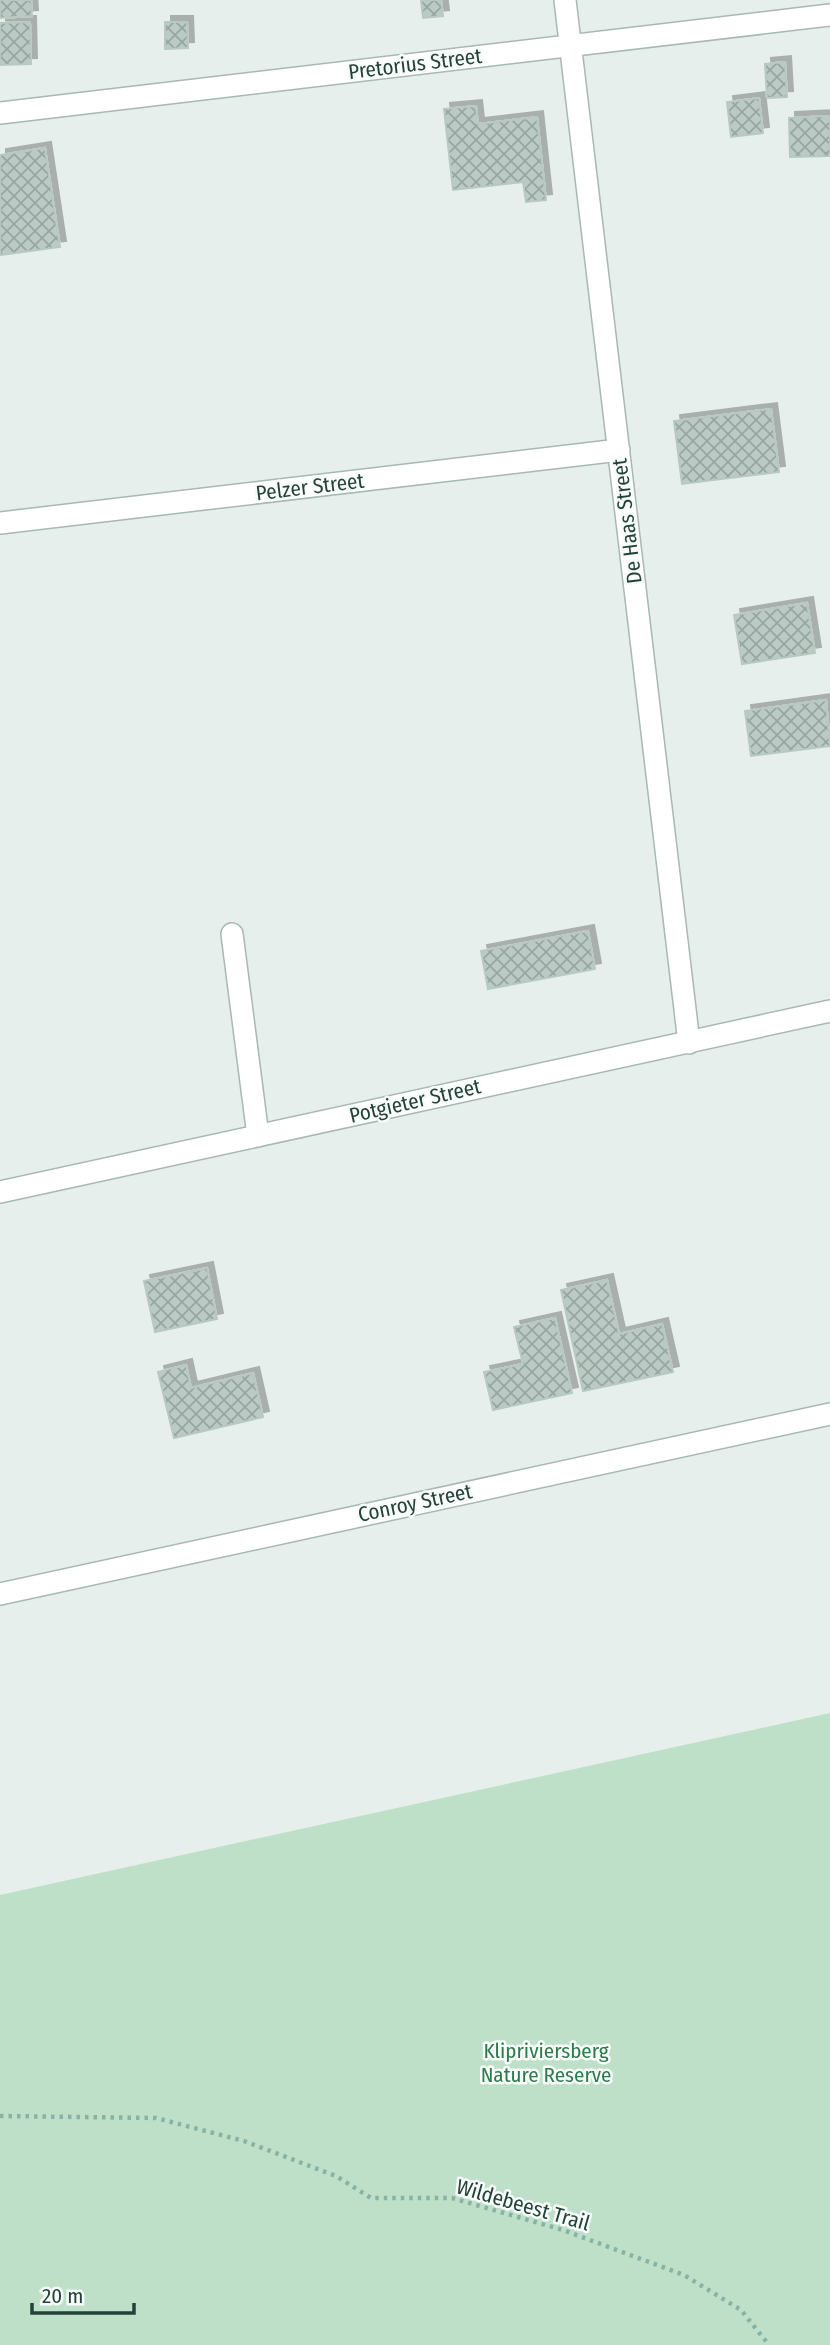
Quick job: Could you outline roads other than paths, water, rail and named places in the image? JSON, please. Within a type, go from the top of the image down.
[{"type":"street","name":"De Haas Street","points":[[565,0],[689,1043]]},
{"type":"street","name":"Pretorius Street","points":[[0,113],[830,15]]},
{"type":"street","name":"Pelzer Street","points":[[0,523],[619,450]]},
{"type":"street","points":[[232,934],[258,1136]]},
{"type":"street","name":"Potgieter Street","points":[[0,1192],[830,1011]]},
{"type":"street","name":"Conroy Street","points":[[0,1594],[830,1414]]},
{"type":"park label","name":"Klipriviersberg Nature Reserve","points":[[546,2063]]}]
